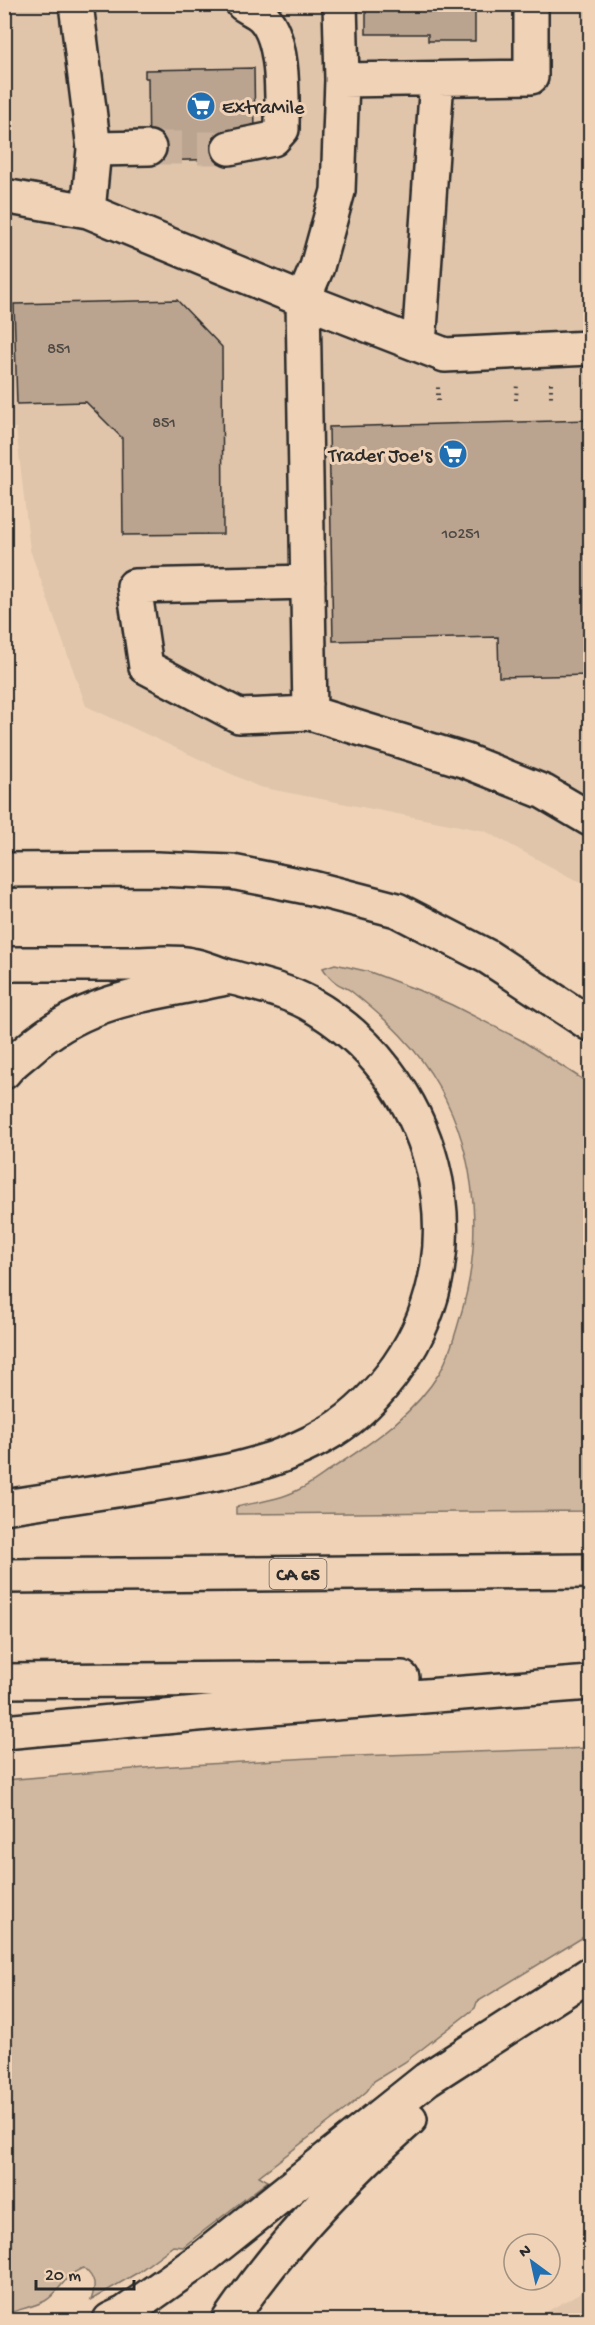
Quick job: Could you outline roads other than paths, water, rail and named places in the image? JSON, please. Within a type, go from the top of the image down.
[{"type":"main road","points":[[76,4],[94,149],[88,211]]},
{"type":"main road","points":[[229,148],[273,139],[282,129],[281,66],[272,34],[263,18],[243,4]]},
{"type":"main road","points":[[310,713],[303,300],[317,267],[338,192],[342,80],[340,4]]},
{"type":"main road","points":[[342,80],[531,77],[531,4]]},
{"type":"main road","points":[[419,345],[437,79]]},
{"type":"main road","points":[[94,149],[149,148]]},
{"type":"main road","points":[[4,196],[88,211],[303,300],[445,355],[591,348]]},
{"type":"main road","points":[[308,582],[134,586],[146,667],[239,716],[310,713],[466,761],[544,792],[591,819]]},
{"type":"main road","points":[[544,792],[591,793]]},
{"type":"main road","points":[[4,870],[156,869],[232,872],[312,888],[397,910],[488,957],[591,1024]]},
{"type":"main road","points":[[4,964],[190,964],[266,986],[306,1002],[337,1022],[367,1047],[410,1105],[426,1140],[435,1174],[440,1216],[440,1248],[435,1285],[421,1324],[405,1356],[385,1384],[335,1430],[301,1449],[225,1473],[4,1507]]},
{"type":"main road","points":[[4,1072],[40,1039],[58,1027],[108,1003],[230,977]]},
{"type":"main road","name":"CA 65","points":[[4,1576],[591,1571]]},
{"type":"main road","points":[[4,1681],[591,1676]]},
{"type":"main road","points":[[4,1732],[220,1712],[591,1683]]},
{"type":"main road","points":[[110,2320],[125,2313],[204,2257],[427,2079],[591,1974]]},
{"type":"main road","points":[[229,2320],[306,2222],[377,2148],[500,2033]]},
{"type":"tunnel","points":[[149,148],[229,148]]},
{"type":"place","name":"ExtraMile","points":[[201,106]]},
{"type":"place","name":"Trader Joe's","points":[[453,454]]}]
